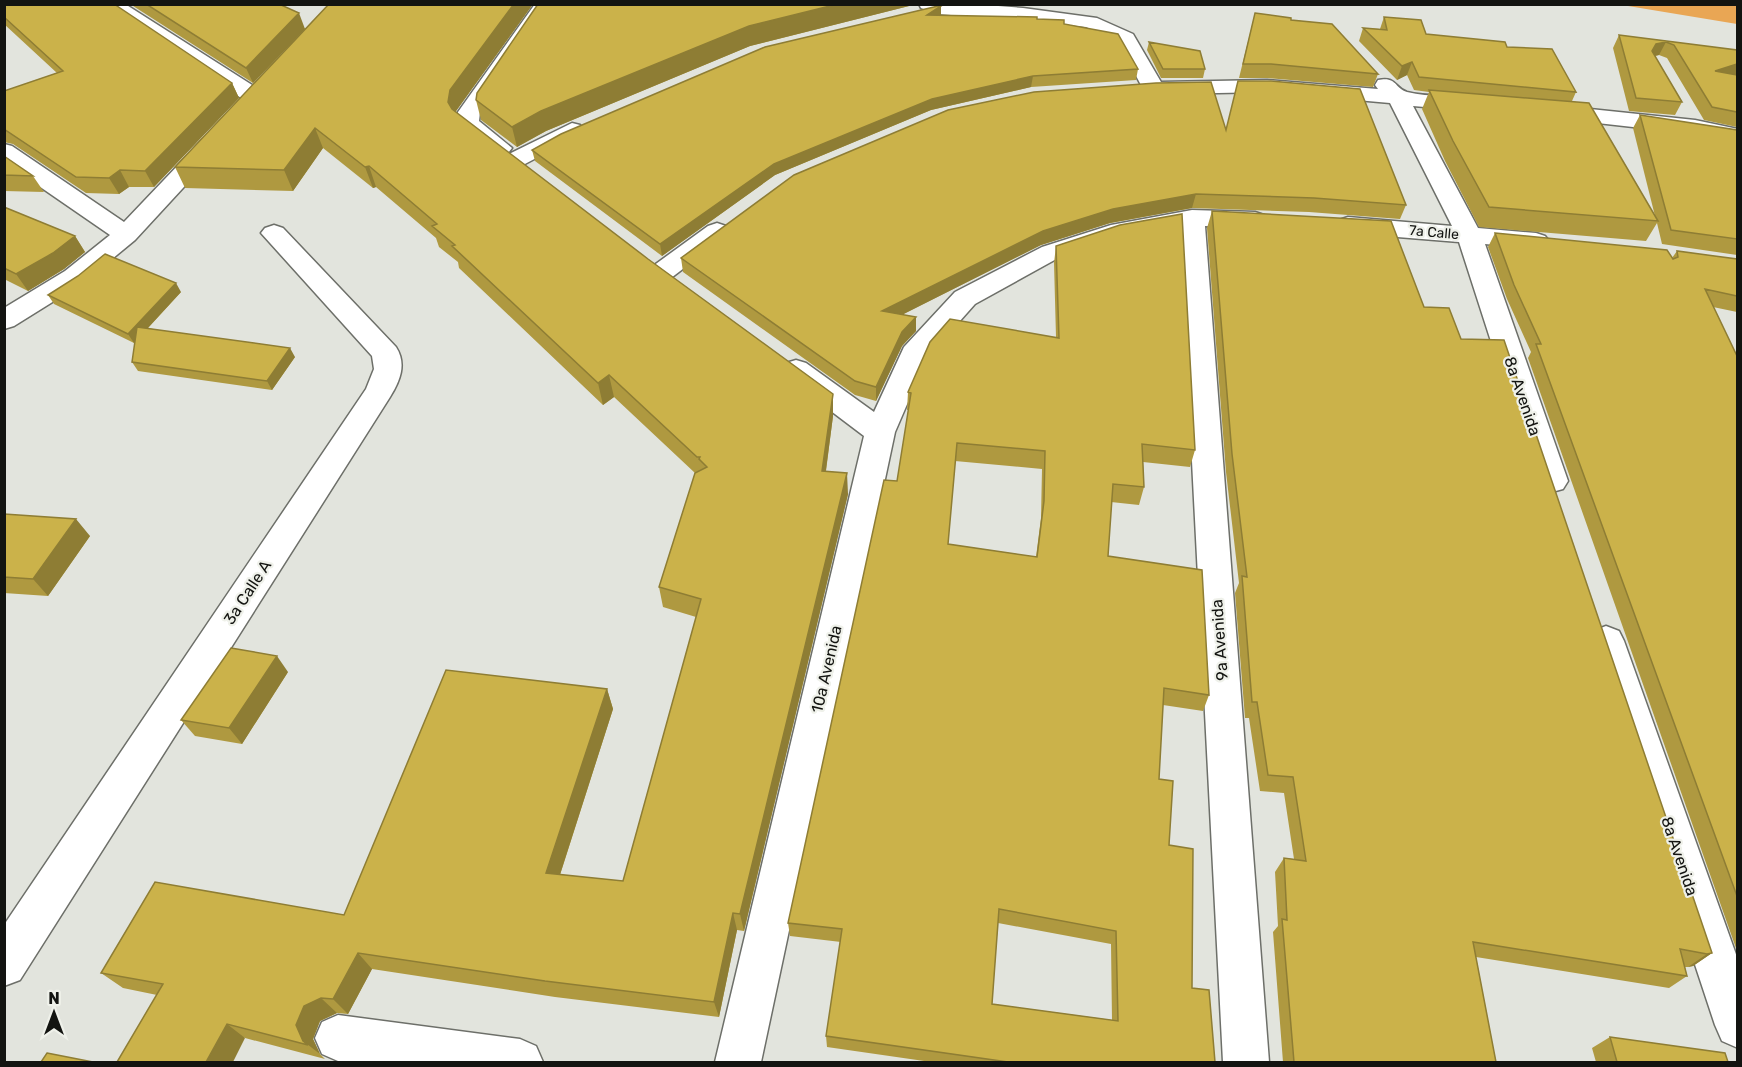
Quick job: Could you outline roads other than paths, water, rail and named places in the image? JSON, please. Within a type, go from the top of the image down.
[{"type":"street","points":[[111,4],[263,88],[239,114]]},
{"type":"street","points":[[545,4],[469,112],[467,123],[524,167],[587,124]]},
{"type":"street","points":[[926,8],[1023,14],[1090,22],[1126,38],[1154,87]]},
{"type":"street","name":"8a Avenida","points":[[1368,66],[1398,97],[1469,235],[1560,505]]},
{"type":"street","points":[[1131,89],[1268,86],[1492,106]]},
{"type":"street","points":[[1527,110],[1690,118],[1737,136]]},
{"type":"street","points":[[4,320],[74,277],[126,235],[223,131]]},
{"type":"street","points":[[4,151],[126,235]]},
{"type":"street","points":[[662,272],[737,217]]},
{"type":"street","points":[[1191,218],[1274,221]]},
{"type":"street","name":"10a Avenida","points":[[738,1062],[880,432],[914,354],[964,298],[1051,252],[1111,233],[1191,218]]},
{"type":"street","name":"9a Avenida","points":[[1191,218],[1246,1062]]},
{"type":"street","name":"7a Calle","points":[[1320,223],[1561,243]]},
{"type":"street","name":"3a Calle A","points":[[4,964],[380,390],[388,369],[386,354],[274,233]]},
{"type":"street","points":[[776,355],[880,432]]},
{"type":"street","name":"8a Avenida","points":[[1598,618],[1737,1025]]},
{"type":"street","points":[[338,1038],[520,1062]]}]
